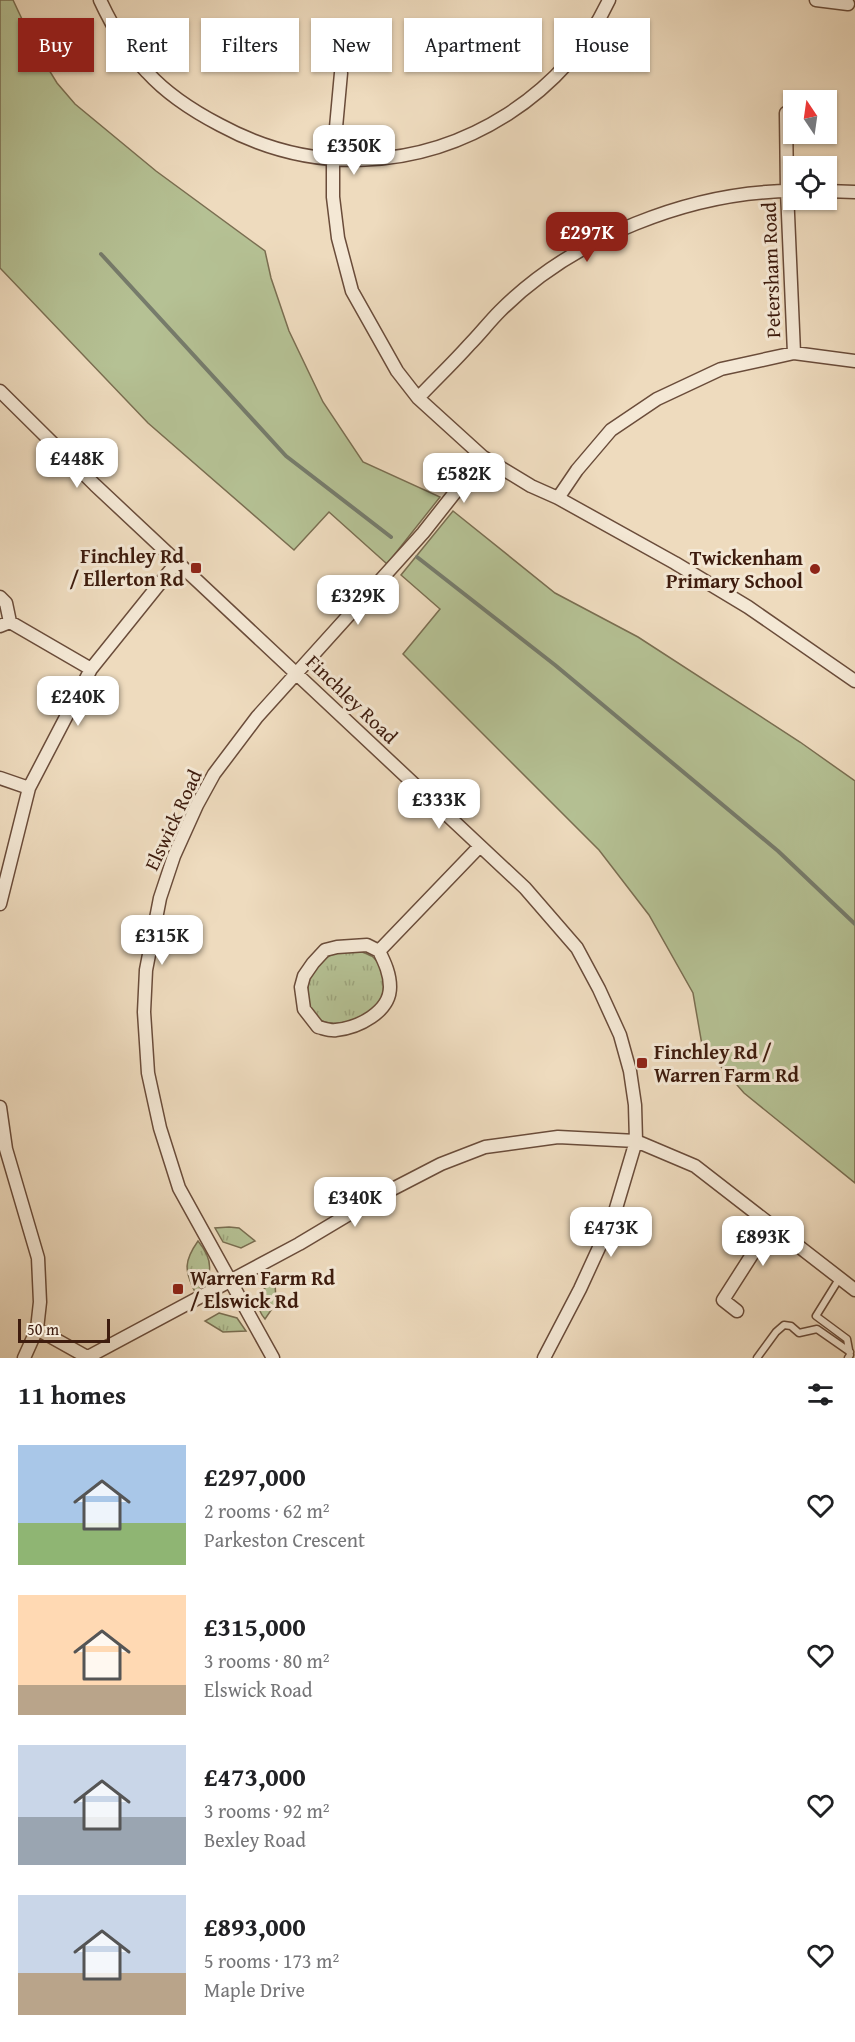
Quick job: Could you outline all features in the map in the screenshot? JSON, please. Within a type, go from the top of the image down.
[{"type":"street","points":[[100,0],[113,27],[147,72],[192,110],[240,136],[297,155],[333,160],[365,161],[428,151],[485,129],[532,98],[573,59],[609,0]]},
{"type":"street","points":[[816,0],[848,4]]},
{"type":"street","points":[[341,73],[333,160],[333,197],[338,238],[352,291],[391,361],[418,398],[483,457],[748,607],[855,681]]},
{"type":"street","points":[[837,191],[855,192]]},
{"type":"street","points":[[418,398],[501,310],[574,253],[628,226],[682,208],[740,195],[783,192]]},
{"type":"street","name":"Petersham Road","points":[[790,210],[794,353]]},
{"type":"street","points":[[558,498],[577,470],[611,430],[657,399],[721,369],[794,353],[855,361]]},
{"type":"street","name":"Finchley Road","points":[[0,391],[95,485],[525,888],[577,948],[621,1035],[633,1094],[636,1141]]},
{"type":"street","name":"Elswick Road","points":[[273,1358],[179,1188],[160,1128],[148,1073],[144,1012],[146,970],[160,898],[174,856],[214,774],[257,717],[423,532],[483,457]]},
{"type":"street","points":[[0,904],[29,788],[92,669],[177,562]]},
{"type":"street","points":[[0,597],[6,603],[5,624],[92,669]]},
{"type":"street","points":[[0,778],[29,788]]},
{"type":"street","points":[[379,951],[479,847]]},
{"type":"street","points":[[366,945],[379,951],[387,967],[390,988],[384,1005],[375,1015],[363,1022],[335,1030],[318,1027],[304,1009],[301,987],[304,976],[313,963],[325,950],[337,947],[366,945]]},
{"type":"street","points":[[0,1107],[6,1149],[38,1258],[40,1302],[37,1329],[24,1358]]},
{"type":"street","points":[[37,1329],[86,1358],[299,1244],[381,1195],[441,1164],[485,1147],[558,1137],[636,1141],[695,1166],[855,1290]]},
{"type":"street","points":[[544,1358],[580,1289],[614,1215],[636,1141]]},
{"type":"street","points":[[737,1311],[723,1300],[771,1225]]},
{"type":"lane","points":[[839,1279],[816,1316],[847,1340],[849,1355]]},
{"type":"lane","points":[[759,1357],[776,1332],[784,1325],[791,1326],[799,1333],[817,1329],[849,1355]]},
{"type":"green space","points":[[0,0],[13,0],[21,18],[18,18],[18,72],[50,72],[75,104],[156,171],[265,251],[271,278],[289,331],[323,402],[363,462],[440,497],[387,564],[329,512],[294,550],[148,423],[0,268]]},
{"type":"green space","points":[[453,511],[555,593],[638,637],[800,742],[855,781],[855,1183],[744,1093],[702,1045],[693,993],[649,915],[599,850],[403,654],[440,609],[401,575]]},
{"type":"green space","points":[[356,949],[373,957],[381,969],[384,984],[378,1006],[370,1013],[345,1022],[322,1021],[316,1017],[309,1002],[309,980],[313,971],[335,953]]},
{"type":"green space","points":[[215,1228],[239,1228],[255,1241],[241,1248],[223,1242]]},
{"type":"green space","points":[[198,1241],[207,1254],[210,1268],[206,1280],[195,1292],[187,1266],[190,1254]]},
{"type":"green space","points":[[275,1281],[276,1303],[265,1319],[259,1308],[259,1298],[265,1288]]},
{"type":"green space","points":[[219,1313],[237,1318],[246,1331],[223,1332],[205,1321]]},
{"type":"waterway","points":[[101,254],[286,456],[391,537]]},
{"type":"waterway","points":[[417,557],[555,665],[778,851],[855,924]]},
{"type":"place","name":"Finchley Rd / Ellerton Rd","points":[[196,568]]},
{"type":"place","name":"Twickenham Primary School","points":[[815,569]]},
{"type":"place","name":"Finchley Rd / Warren Farm Rd","points":[[642,1063]]},
{"type":"place","name":"Warren Farm Rd / Elswick Rd","points":[[178,1289]]}]
